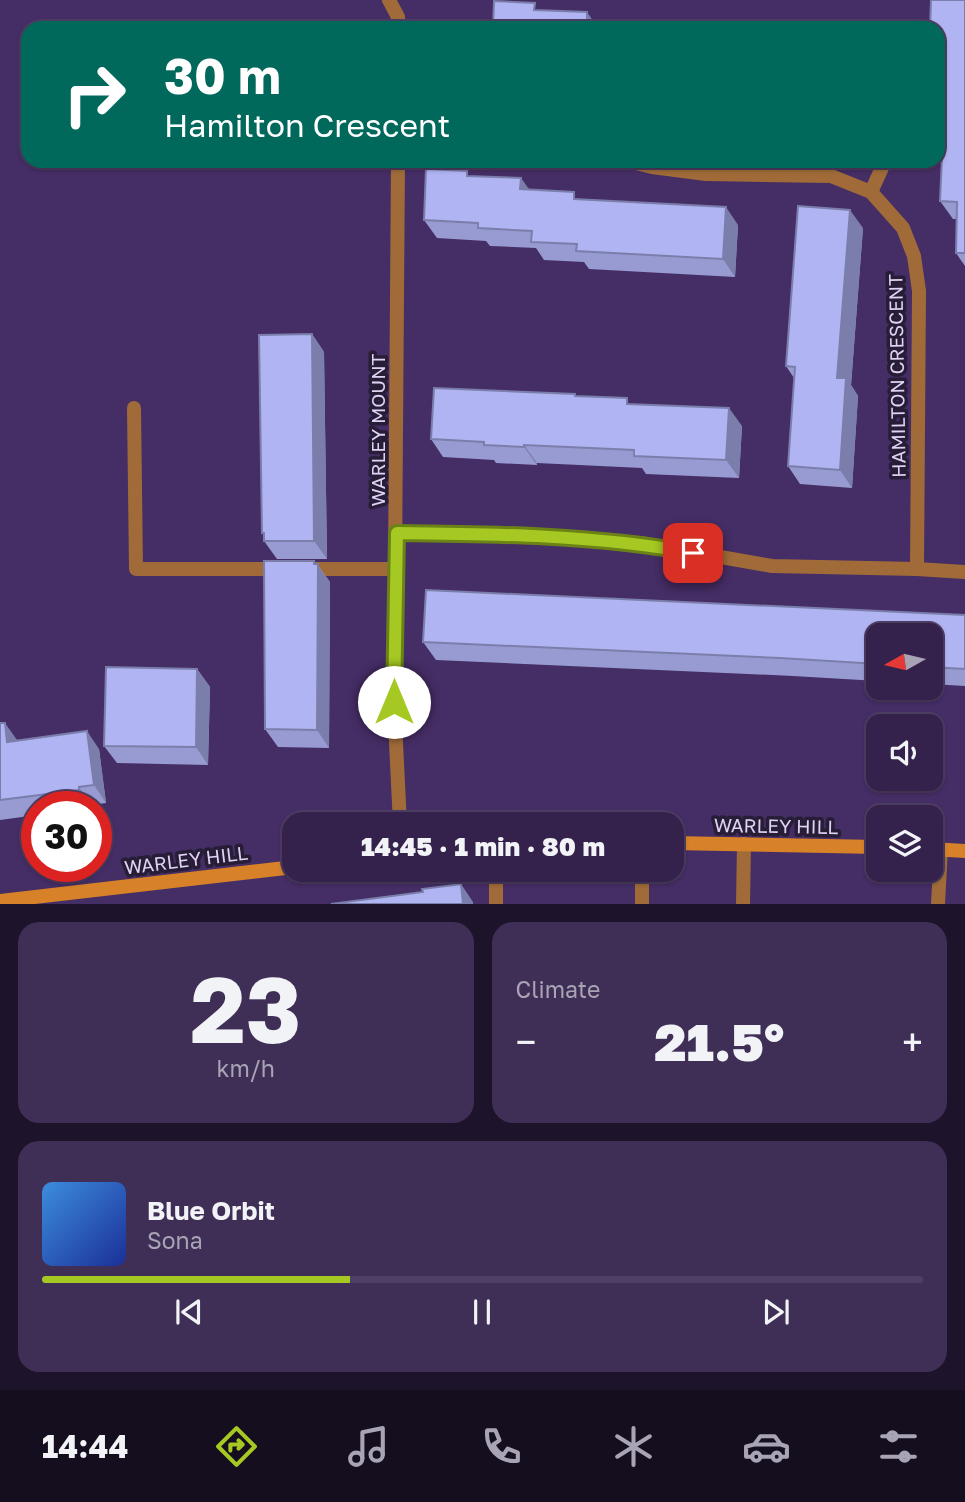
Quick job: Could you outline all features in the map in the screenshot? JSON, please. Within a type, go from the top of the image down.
[{"type":"main road","name":"WARLEY HILL","points":[[684,843],[866,847]]},
{"type":"main road","points":[[943,849],[965,851]]},
{"type":"main road","name":"WARLEY HILL","points":[[0,901],[282,868]]},
{"type":"street","points":[[388,0],[398,16],[398,21]]},
{"type":"street","name":"WARLEY MOUNT","points":[[398,168],[394,702],[399,812]]},
{"type":"street","name":"HAMILTON CRESCENT","points":[[660,168],[706,174],[831,176],[871,192],[903,228],[915,256],[919,291],[917,569]]},
{"type":"street","points":[[871,192],[882,168]]},
{"type":"street","points":[[134,408],[136,569],[395,569]]},
{"type":"street","points":[[397,533],[481,534],[641,543],[772,566],[965,572]]},
{"type":"street","points":[[743,904],[744,844]]},
{"type":"street","points":[[496,882],[496,904]]},
{"type":"street","points":[[642,882],[642,904]]},
{"type":"street","points":[[937,882],[938,904]]},
{"type":"building","points":[[931,0],[965,0],[965,253],[956,253],[957,202],[940,201],[942,168],[945,168],[945,21],[930,21]]},
{"type":"building","points":[[494,1],[535,3],[534,10],[587,12],[587,21],[493,21]]},
{"type":"building","points":[[426,169],[467,171],[467,176],[521,178],[520,189],[574,192],[574,199],[726,207],[723,259],[576,251],[577,244],[531,242],[532,231],[478,228],[478,223],[424,220]]},
{"type":"building","points":[[798,206],[850,210],[837,378],[846,378],[840,470],[788,466],[795,367],[786,366]]},
{"type":"building","points":[[312,334],[314,541],[264,541],[259,335]]},
{"type":"building","points":[[434,388],[575,394],[627,398],[627,404],[729,408],[726,460],[634,456],[634,450],[484,445],[484,442],[431,439]]},
{"type":"building","points":[[264,561],[314,561],[314,564],[318,564],[317,730],[265,729]]},
{"type":"building","points":[[426,590],[965,615],[965,669],[943,668],[943,623],[866,623],[866,663],[423,642]]},
{"type":"building","points":[[106,667],[197,669],[196,747],[104,746]]},
{"type":"building","points":[[0,723],[5,723],[7,742],[87,731],[94,785],[71,791],[21,791],[21,797],[0,800]]},
{"type":"building","points":[[461,884],[463,904],[331,904],[423,892],[422,889]]},
{"type":"route","points":[[394,702],[397,533],[481,534],[641,543],[693,553]]}]
